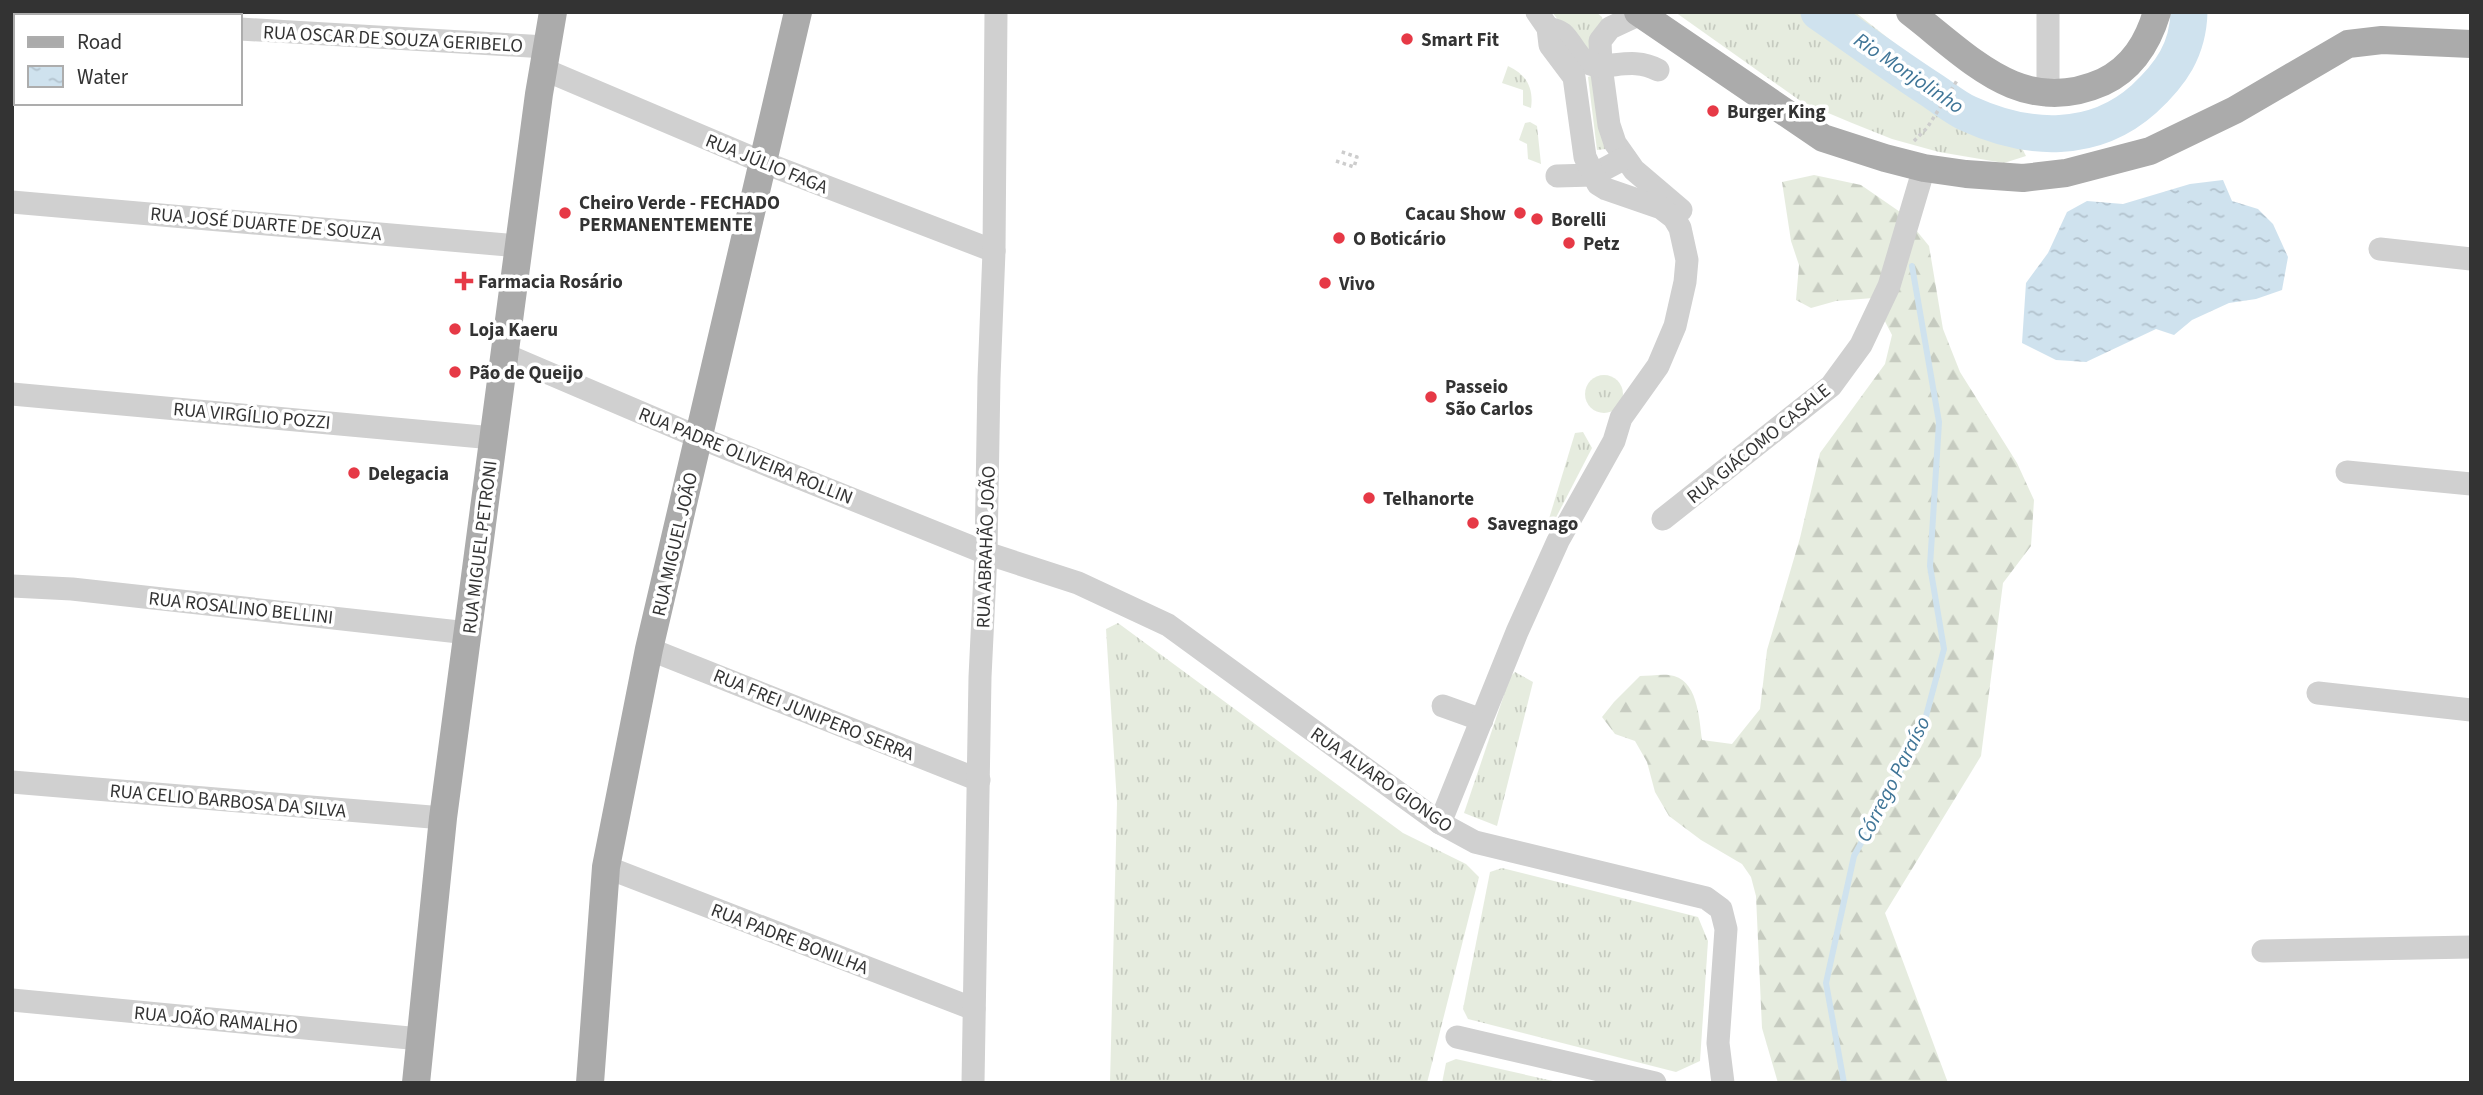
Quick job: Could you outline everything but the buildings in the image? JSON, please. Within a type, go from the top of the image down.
[{"type":"main road","name":"RUA MIGUEL PETRONI","points":[[416,1083],[443,818],[544,58],[554,12]]},
{"type":"main road","name":"RUA MIGUEL JOÃO","points":[[590,1083],[606,867],[649,649],[798,12]]},
{"type":"main road","points":[[1910,12],[2001,80],[2048,95],[2082,91],[2108,79],[2127,65],[2146,43],[2157,12]]},
{"type":"main road","points":[[1639,13],[1822,138],[1885,159],[1924,168],[2023,178],[2066,173],[2160,146],[2235,110],[2348,44],[2382,40],[2471,44]]},
{"type":"street","points":[[40,12],[58,14]]},
{"type":"street","name":"RUA ABRAHÃO JOÃO","points":[[973,1083],[980,677],[994,251],[994,140],[998,48],[996,12]]},
{"type":"street","points":[[2048,12],[2048,95]]},
{"type":"street","points":[[1614,441],[1633,424],[1667,373],[1685,335],[1697,267],[1692,226],[1680,209],[1634,170],[1615,143],[1609,125],[1600,41],[1610,28],[1639,13]]},
{"type":"street","points":[[1542,20],[1562,34],[1587,63],[1601,66],[1631,62],[1658,69]]},
{"type":"street","points":[[1440,823],[1517,632],[1558,541],[1614,441],[1621,418],[1658,366],[1675,326],[1685,282],[1684,241],[1681,228],[1674,218],[1661,208],[1606,189],[1598,184],[1593,175],[1585,157],[1574,77],[1550,45],[1542,20]]},
{"type":"street","name":"RUA OSCAR DE SOUZA GERIBELO","points":[[242,29],[544,58]]},
{"type":"street","name":"RUA JÚLIO FAGA","points":[[544,58],[762,162],[994,251]]},
{"type":"street","points":[[1557,176],[1593,175],[1625,158]]},
{"type":"street","name":"RUA GIÁCOMO CASALE","points":[[1663,519],[1831,387],[1861,345],[1889,286],[1924,168]]},
{"type":"street","name":"RUA JOSÉ DUARTE DE SOUZA","points":[[12,202],[519,246]]},
{"type":"street","points":[[1668,293],[1684,241]]},
{"type":"street","points":[[2380,249],[2471,259]]},
{"type":"street","name":"RUA PADRE OLIVEIRA ROLLIN","points":[[506,355],[698,437],[986,553]]},
{"type":"street","name":"RUA VIRGÍLIO POZZI","points":[[12,394],[492,438]]},
{"type":"street","points":[[2347,472],[2471,484]]},
{"type":"street","name":"RUA ALVARO GIONGO","points":[[986,553],[1078,583],[1168,625],[1440,823],[1475,842],[1706,898],[1721,909],[1726,929],[1718,1043],[1723,1083]]},
{"type":"street","name":"RUA ROSALINO BELLINI","points":[[12,586],[122,594],[468,633]]},
{"type":"street","name":"RUA FREI JUNIPERO SERRA","points":[[649,649],[979,780]]},
{"type":"street","points":[[2318,693],[2471,710]]},
{"type":"street","points":[[1443,706],[1482,720]]},
{"type":"street","name":"RUA CELIO BARBOSA DA SILVA","points":[[12,782],[443,818]]},
{"type":"street","name":"RUA PADRE BONILHA","points":[[606,867],[974,1009]]},
{"type":"street","points":[[2263,951],[2471,947]]},
{"type":"street","name":"RUA JOÃO RAMALHO","points":[[12,1000],[420,1038]]},
{"type":"street","points":[[1457,1037],[1655,1083]]},
{"type":"path","points":[[1913,142],[1927,128],[1961,74]]},
{"type":"path","points":[[1336,161],[1354,167],[1357,157],[1339,151]]},
{"type":"green space","points":[[1552,12],[1596,12],[1602,17],[1603,21],[1590,50],[1583,52]]},
{"type":"green space","points":[[1675,12],[1855,12],[1964,98],[2005,116],[2026,156],[2004,163],[1939,152],[1892,139],[1852,123],[1802,102]]},
{"type":"green space","points":[[1508,66],[1520,73],[1527,82],[1531,94],[1531,108],[1523,105],[1523,90],[1502,83]]},
{"type":"green space","points":[[1593,75],[1606,149],[1597,150],[1588,77]]},
{"type":"green space","points":[[1530,122],[1537,126],[1541,164],[1528,159],[1527,144],[1519,140],[1525,123]]},
{"type":"green space","points":[[1814,175],[1861,185],[1903,214],[1929,246],[1943,329],[1960,372],[2017,463],[2034,500],[2031,546],[2003,583],[1981,756],[1885,913],[1948,1083],[1778,1083],[1762,1028],[1756,896],[1751,877],[1742,864],[1701,840],[1669,816],[1655,792],[1647,762],[1635,741],[1615,734],[1602,717],[1640,676],[1658,675],[1669,675],[1686,683],[1695,700],[1702,740],[1732,744],[1760,709],[1767,650],[1800,538],[1820,453],[1885,364],[1892,335],[1873,298],[1836,301],[1811,308],[1796,300],[1799,265],[1791,241],[1782,182]]},
{"type":"green space","points":[[1604,375],[1618,380],[1623,394],[1618,408],[1604,413],[1590,408],[1585,394],[1590,380]]},
{"type":"green space","points":[[1583,432],[1592,448],[1548,533],[1545,532],[1575,433]]},
{"type":"green space","points":[[1118,623],[1403,833],[1466,864],[1479,877],[1427,1083],[1110,1083],[1117,803],[1106,629]]},
{"type":"green space","points":[[1515,672],[1533,682],[1497,826],[1464,813],[1510,677]]},
{"type":"green space","points":[[1502,868],[1698,917],[1708,941],[1700,1061],[1676,1072],[1468,1019],[1463,1009],[1490,872]]},
{"type":"green space","points":[[1456,1059],[1562,1083],[1442,1083],[1446,1063]]},
{"type":"water","points":[[2223,180],[2232,201],[2258,209],[2273,224],[2288,257],[2282,290],[2256,299],[2229,303],[2192,320],[2174,335],[2156,329],[2086,362],[2056,360],[2022,343],[2026,283],[2048,253],[2067,212],[2087,201],[2123,204],[2190,184]]},
{"type":"waterway","name":"Rio Monjolinho","points":[[1819,12],[1964,112],[2014,129],[2060,134],[2104,124],[2125,114],[2144,99],[2170,71],[2176,60],[2185,38],[2189,12]]},
{"type":"waterway","name":"Córrego Paraíso","points":[[1844,1083],[1826,983],[1854,856],[1922,731],[1944,649],[1930,566],[1939,422],[1912,266]]},
{"type":"place","name":"Smart Fit","points":[[1407,39]]},
{"type":"place","name":"Burger King","points":[[1713,111]]},
{"type":"place","name":"Cheiro Verde - FECHADO PERMANENTEMENTE","points":[[565,213]]},
{"type":"place","name":"Cacau Show","points":[[1520,213]]},
{"type":"place","name":"Borelli","points":[[1537,219]]},
{"type":"place","name":"O Boticário","points":[[1339,238]]},
{"type":"place","name":"Petz","points":[[1569,243]]},
{"type":"place","name":"Farmacia Rosário","points":[[464,281]]},
{"type":"place","name":"Vivo","points":[[1325,283]]},
{"type":"place","name":"Loja Kaeru","points":[[455,329]]},
{"type":"place","name":"Pão de Queijo","points":[[455,372]]},
{"type":"place","name":"Passeio São Carlos","points":[[1431,397]]},
{"type":"place","name":"Delegacia","points":[[354,473]]},
{"type":"place","name":"Telhanorte","points":[[1369,498]]},
{"type":"place","name":"Savegnago","points":[[1473,523]]}]
